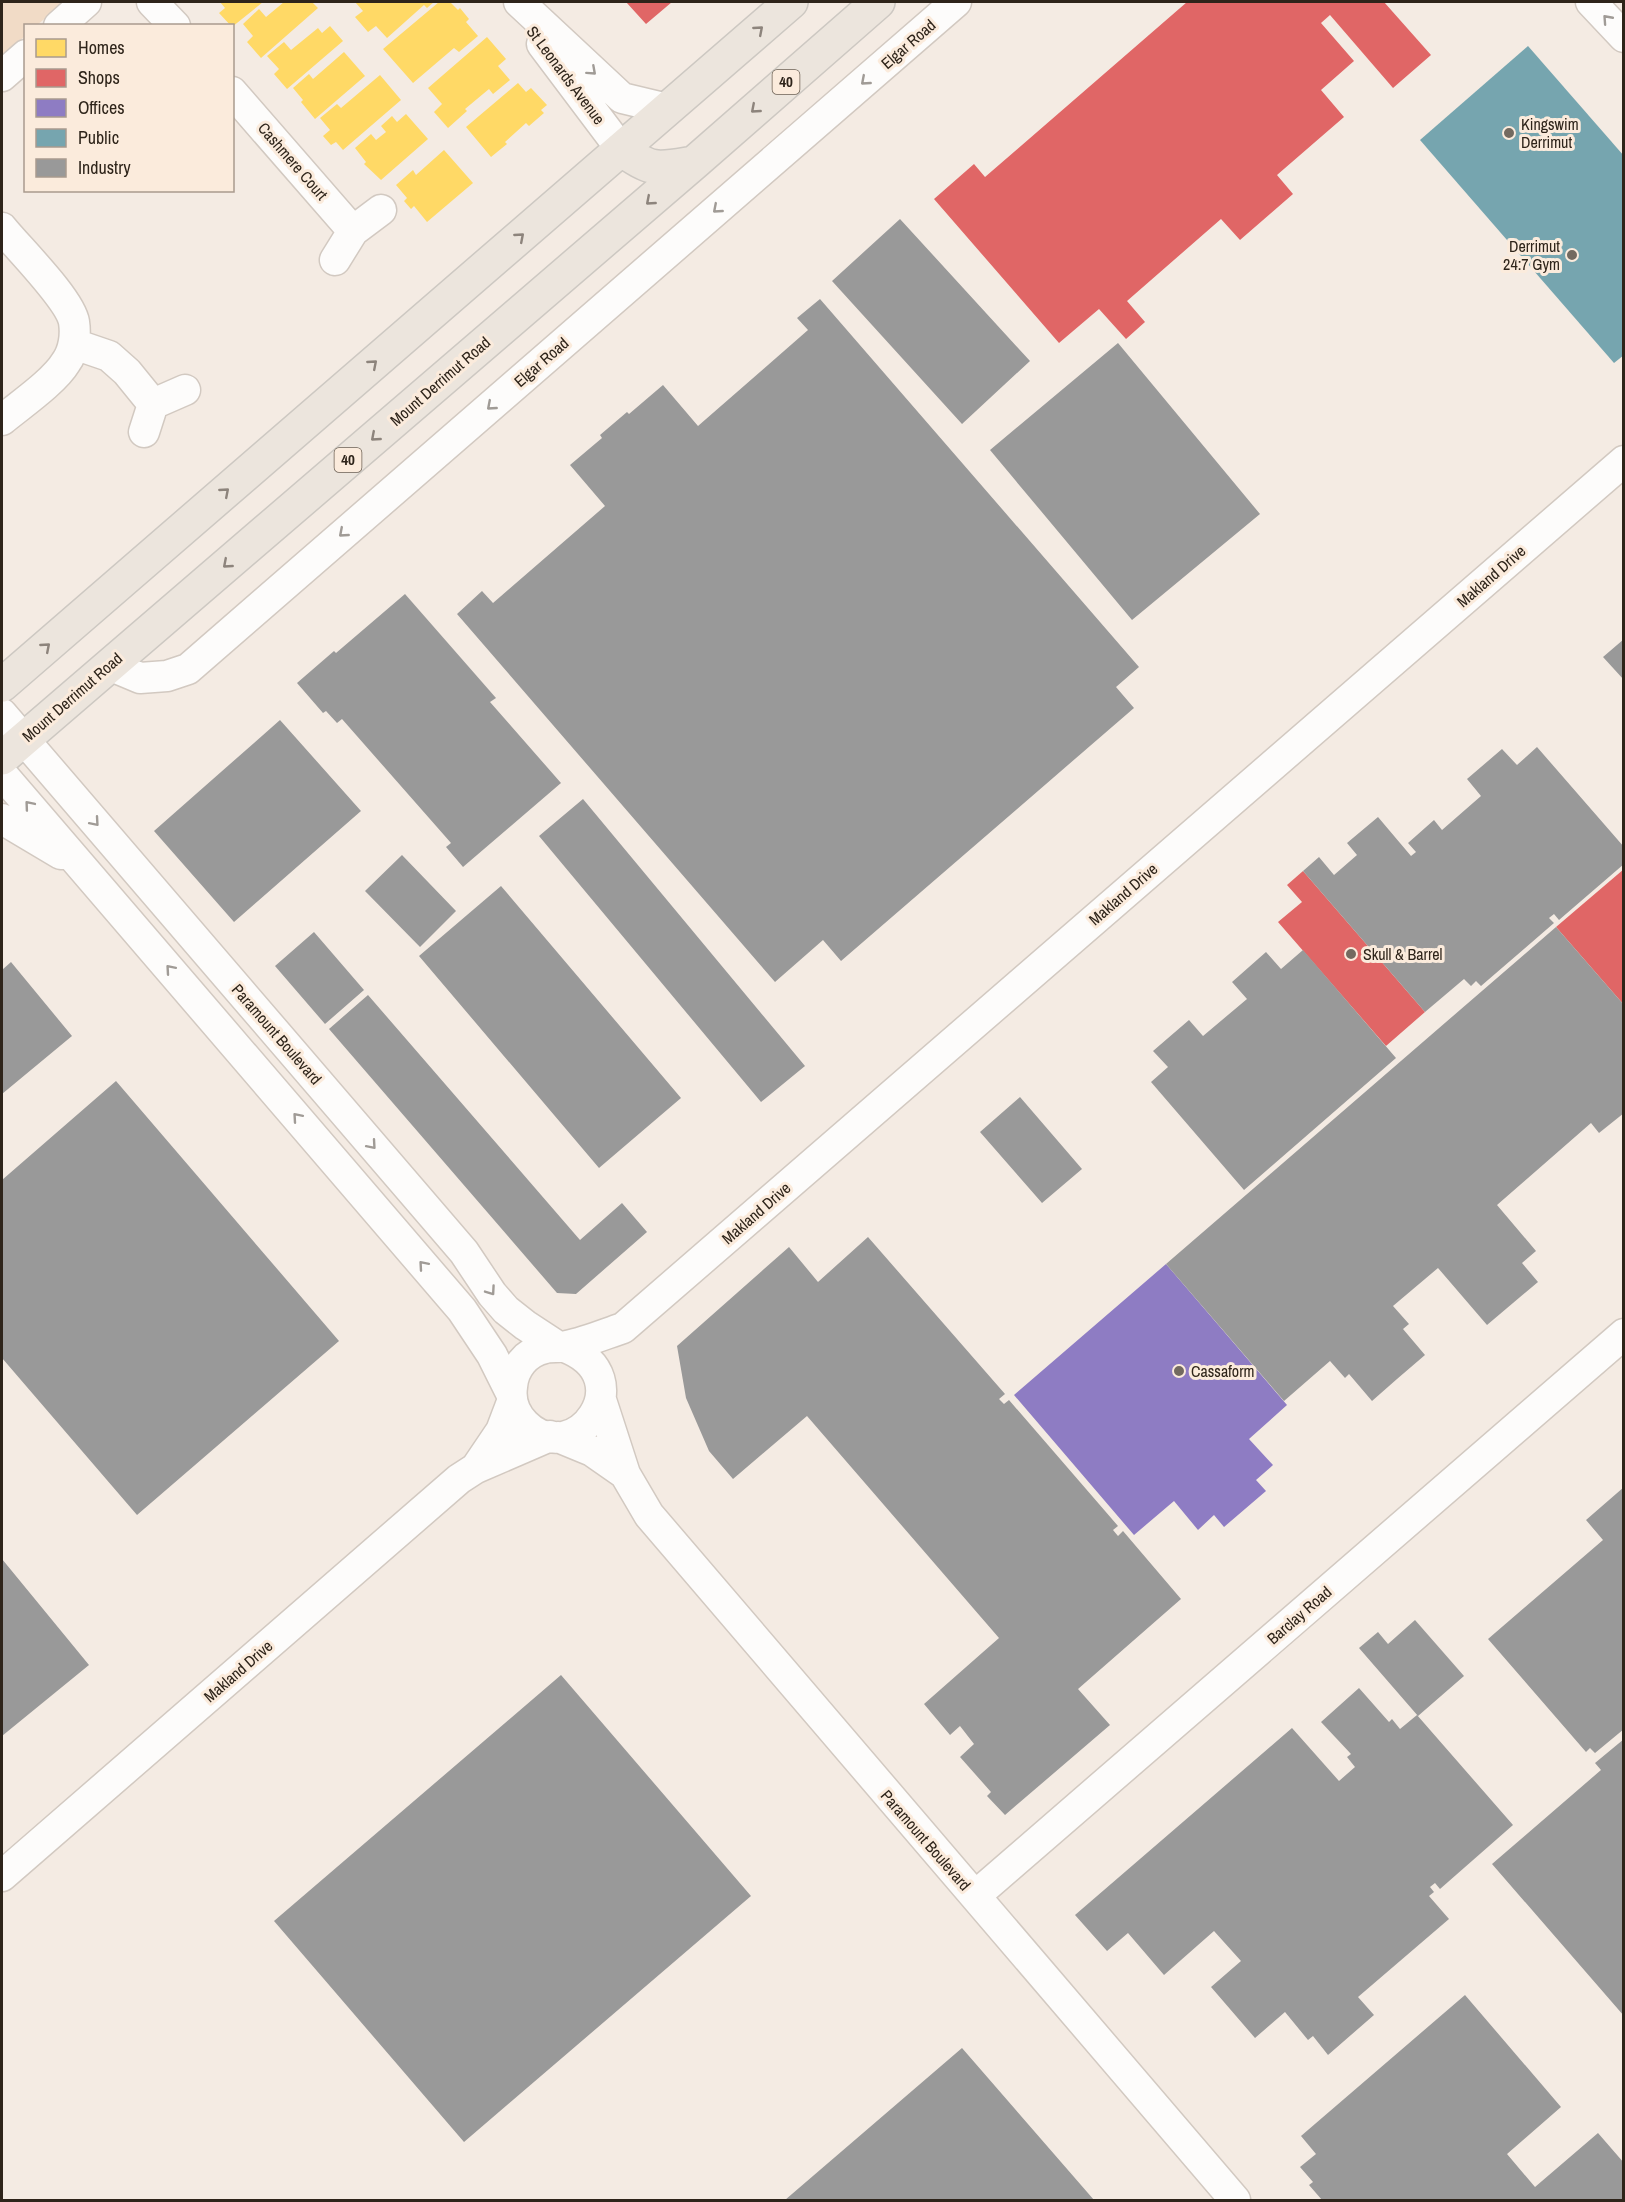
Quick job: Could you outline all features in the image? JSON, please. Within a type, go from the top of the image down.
[{"type":"main road","points":[[2,685],[791,2]]},
{"type":"main road","name":"Mount Derrimut Road","points":[[13,748],[878,2]]},
{"type":"main road","points":[[621,149],[644,165],[660,168],[694,163]]},
{"type":"street","points":[[61,24],[86,2]]},
{"type":"street","points":[[152,2],[173,24]]},
{"type":"street","name":"St Leonards Avenue","points":[[510,2],[621,149]]},
{"type":"street","name":"St Leonards Avenue","points":[[519,2],[622,98],[668,109]]},
{"type":"street","name":"Elgar Road","points":[[109,665],[140,678],[167,676],[188,669],[956,2]]},
{"type":"street","points":[[1591,2],[1623,38]]},
{"type":"street","points":[[2,76],[24,57]]},
{"type":"street","name":"Cashmere Court","points":[[234,94],[353,231]]},
{"type":"street","points":[[335,260],[353,231],[381,210]]},
{"type":"street","points":[[2,228],[63,299],[74,321],[74,344],[66,363],[2,420]]},
{"type":"street","points":[[74,344],[109,356],[128,372],[153,404]]},
{"type":"street","points":[[144,432],[153,404],[185,390]]},
{"type":"street","name":"Makland Drive","points":[[601,1394],[607,1366],[624,1328],[1623,461]]},
{"type":"street","name":"Paramount Boulevard","points":[[2,714],[13,748],[464,1252],[492,1294],[525,1325],[561,1346]]},
{"type":"street","points":[[2,774],[462,1310],[492,1355],[517,1415],[526,1425],[537,1433],[554,1437],[573,1434],[586,1426],[596,1414],[601,1394],[598,1374],[590,1361],[579,1352],[561,1346],[542,1348],[529,1355],[519,1365],[512,1379],[511,1398]]},
{"type":"street","points":[[2,819],[81,866]]},
{"type":"street","name":"Makland Drive","points":[[561,1346],[624,1328]]},
{"type":"street","name":"Barclay Road","points":[[975,1896],[1623,1334]]},
{"type":"street","name":"Paramount Boulevard","points":[[601,1394],[625,1474],[658,1526],[1235,2200]]},
{"type":"street","name":"Makland Drive","points":[[476,1468],[501,1431],[511,1398]]},
{"type":"street","name":"Makland Drive","points":[[2,1876],[459,1479],[476,1468],[554,1437]]},
{"type":"street","name":"Paramount Boulevard","points":[[554,1437],[592,1451],[625,1474]]},
{"type":"shaded area","points":[[2,2],[65,2],[38,24],[24,24],[24,37],[2,57]]},
{"type":"building: Homes","points":[[220,2],[263,2],[234,25],[229,24],[219,13],[225,8]]},
{"type":"building: Homes","points":[[284,2],[312,2],[318,8],[261,58],[247,42],[253,36],[243,24],[259,9],[266,17]]},
{"type":"building: Homes","points":[[355,2],[434,2],[427,8],[424,5],[387,38],[376,26],[368,32],[355,17],[363,11]]},
{"type":"building: Homes","points":[[439,2],[450,2],[458,10],[460,8],[469,19],[466,22],[478,36],[459,52],[454,48],[413,83],[383,49]]},
{"type":"building: Homes","points":[[330,26],[343,41],[287,89],[274,74],[279,69],[267,56],[284,42],[291,50],[318,28],[322,33]]},
{"type":"building: Homes","points":[[487,37],[506,59],[498,66],[510,80],[493,94],[489,89],[465,109],[467,111],[448,128],[434,112],[442,104],[428,88]]},
{"type":"building: Homes","points":[[344,52],[365,76],[315,119],[293,88],[309,74],[313,79]]},
{"type":"building: Homes","points":[[380,75],[401,100],[343,150],[336,142],[331,145],[323,136],[330,130],[320,118],[337,104],[341,108]]},
{"type":"building: Homes","points":[[518,83],[526,92],[531,88],[547,105],[541,110],[544,113],[529,126],[526,123],[505,142],[507,144],[491,157],[466,127]]},
{"type":"building: Homes","points":[[406,114],[428,139],[381,180],[364,164],[366,162],[355,148],[371,134],[376,140],[386,132],[381,126],[392,116],[397,122]]},
{"type":"building: Homes","points":[[444,150],[473,183],[427,222],[414,206],[411,209],[404,201],[407,198],[396,185],[413,170],[416,175]]},
{"type":"building: Shops","points":[[626,2],[672,2],[646,24]]},
{"type":"building: Shops","points":[[1187,2],[1384,2],[1431,55],[1393,88],[1330,15],[1321,23],[1354,61],[1321,90],[1344,117],[1277,175],[1293,194],[1240,240],[1221,219],[1127,301],[1145,322],[1126,339],[1099,309],[1059,343],[934,199],[974,164],[985,177]]},
{"type":"building: Shops","points":[[1624,869],[1624,1005],[1556,927]]},
{"type":"building: Shops","points":[[1303,871],[1425,1012],[1386,1046],[1278,922],[1302,902],[1287,885]]},
{"type":"building: Offices","points":[[1166,1264],[1287,1405],[1249,1439],[1273,1465],[1256,1480],[1266,1491],[1224,1527],[1214,1515],[1198,1530],[1174,1501],[1134,1535],[1014,1395]]},
{"type":"building: Public","name":"Derrimut 24:7 Gym","points":[[1528,46],[1624,156],[1624,355],[1614,363],[1420,140]]},
{"type":"building: Industry","points":[[900,219],[1030,361],[962,424],[832,281]]},
{"type":"building: Industry","points":[[820,299],[1139,667],[1116,687],[1134,708],[841,961],[823,940],[775,982],[457,614],[482,591],[493,603],[605,506],[570,465],[602,438],[600,435],[663,385],[698,426],[808,330],[797,318]]},
{"type":"building: Industry","points":[[1118,343],[1260,514],[1132,620],[990,450]]},
{"type":"building: Industry","points":[[405,594],[496,698],[490,702],[561,783],[463,867],[446,847],[451,843],[342,719],[337,723],[326,711],[323,713],[297,683]]},
{"type":"building: Industry","points":[[1624,639],[1624,680],[1603,657]]},
{"type":"building: Industry","points":[[280,720],[361,811],[234,922],[154,831]]},
{"type":"building: Industry","points":[[1537,747],[1624,847],[1624,864],[1559,920],[1554,914],[1549,918],[1554,923],[1481,986],[1476,981],[1471,986],[1464,979],[1425,1012],[1303,871],[1319,857],[1334,875],[1357,855],[1347,843],[1378,817],[1411,856],[1416,852],[1408,843],[1434,820],[1442,830],[1481,796],[1467,779],[1502,749],[1517,765]]},
{"type":"building: Industry","points":[[583,799],[805,1066],[761,1102],[539,836]]},
{"type":"building: Industry","points":[[402,855],[456,911],[420,947],[365,891]]},
{"type":"building: Industry","points":[[501,886],[681,1098],[599,1168],[419,956]]},
{"type":"building: Industry","points":[[1556,927],[1624,1005],[1624,1113],[1599,1133],[1591,1123],[1497,1205],[1536,1251],[1522,1263],[1538,1282],[1487,1325],[1438,1268],[1393,1306],[1409,1324],[1403,1329],[1425,1355],[1372,1401],[1349,1374],[1345,1378],[1330,1361],[1284,1401],[1166,1264]]},
{"type":"building: Industry","points":[[314,932],[364,990],[325,1024],[275,966]]},
{"type":"building: Industry","points":[[1303,950],[1396,1058],[1244,1190],[1151,1082],[1168,1067],[1153,1051],[1189,1020],[1203,1036],[1247,999],[1232,982],[1266,952],[1281,969]]},
{"type":"building: Industry","points":[[11,962],[72,1036],[2,1094],[2,970]]},
{"type":"building: Industry","points":[[368,995],[580,1240],[622,1203],[647,1232],[576,1294],[557,1293],[329,1029]]},
{"type":"building: Industry","points":[[116,1081],[339,1341],[137,1515],[2,1358],[2,1180]]},
{"type":"building: Industry","points":[[1020,1097],[1082,1169],[1042,1203],[980,1132]]},
{"type":"building: Industry","points":[[868,1237],[1005,1394],[999,1399],[1004,1404],[1009,1400],[1118,1526],[1113,1530],[1118,1536],[1123,1531],[1181,1599],[1078,1689],[1110,1725],[1005,1815],[987,1796],[991,1792],[960,1757],[974,1744],[960,1726],[950,1735],[924,1704],[999,1638],[807,1416],[733,1479],[709,1451],[686,1398],[677,1346],[789,1247],[818,1282]]},
{"type":"building: Industry","points":[[1624,1487],[1624,1729],[1595,1753],[1590,1748],[1586,1752],[1488,1639],[1603,1540],[1586,1520]]},
{"type":"building: Industry","points":[[2,1559],[89,1665],[2,1736]]},
{"type":"building: Industry","points":[[1415,1620],[1464,1676],[1418,1716],[1359,1648],[1378,1632],[1388,1644]]},
{"type":"building: Industry","points":[[561,1675],[751,1896],[464,2142],[274,1921]]},
{"type":"building: Industry","points":[[1359,1688],[1389,1722],[1392,1719],[1400,1729],[1417,1715],[1513,1825],[1440,1889],[1435,1883],[1430,1887],[1434,1892],[1429,1896],[1449,1919],[1358,1997],[1374,2015],[1328,2055],[1313,2036],[1308,2040],[1285,2012],[1255,2038],[1211,1987],[1241,1961],[1214,1931],[1164,1975],[1128,1933],[1107,1951],[1075,1915],[1292,1728],[1339,1781],[1355,1767],[1347,1757],[1351,1754],[1321,1722]]},
{"type":"building: Industry","points":[[1624,1739],[1624,2016],[1492,1864],[1601,1770],[1595,1763]]},
{"type":"building: Industry","points":[[1465,1995],[1561,2107],[1507,2154],[1535,2187],[1598,2133],[1624,2163],[1624,2200],[1322,2200],[1309,2185],[1313,2182],[1300,2167],[1316,2154],[1301,2136]]},
{"type":"building: Industry","points":[[962,2048],[1094,2200],[785,2200]]},
{"type":"place","name":"Kingswim Derrimut","points":[[1509,133]]},
{"type":"place","name":"Derrimut 24:7 Gym","points":[[1572,255]]},
{"type":"place","name":"Skull & Barrel","points":[[1351,954]]},
{"type":"place","name":"Cassaform","points":[[1179,1371]]}]
